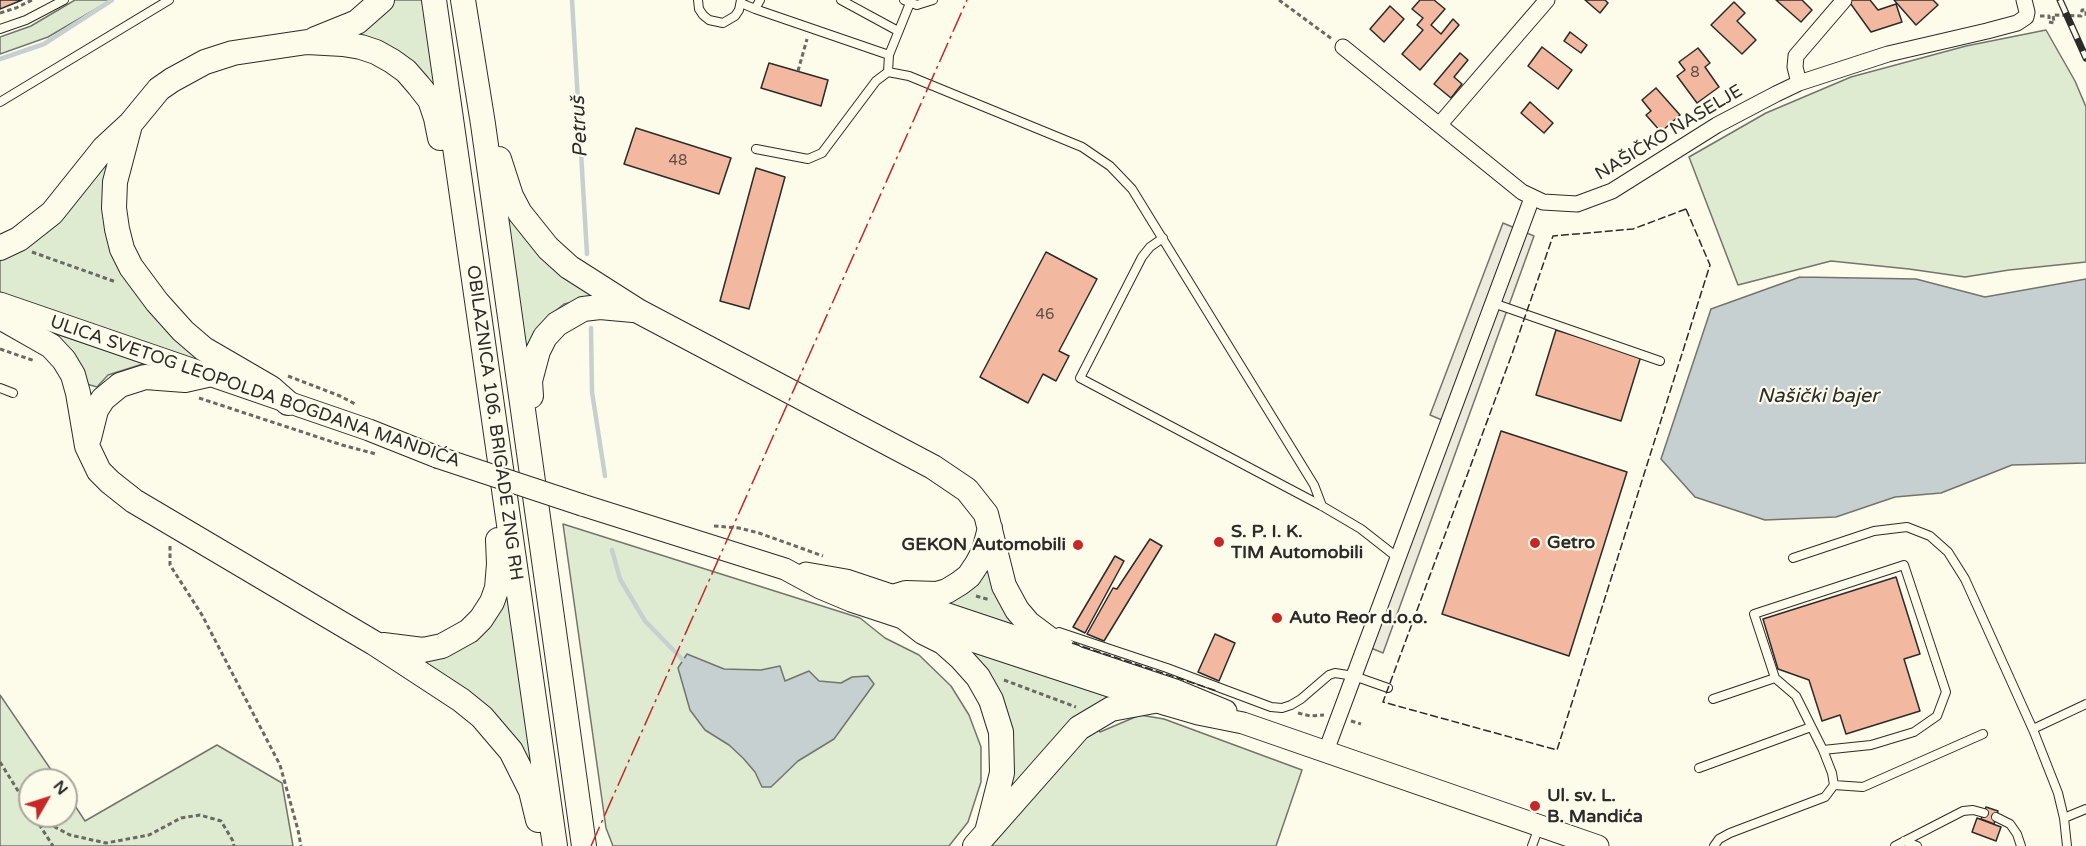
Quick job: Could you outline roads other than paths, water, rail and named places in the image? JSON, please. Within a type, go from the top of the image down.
[{"type":"highway","points":[[307,42],[357,22],[382,0]]},
{"type":"highway","name":"OBILAZNICA 106. BRIGADE ZNG RH","points":[[434,0],[555,846]]},
{"type":"highway","name":"OBILAZNICA 106. BRIGADE ZNG RH","points":[[463,0],[483,124],[584,846]]},
{"type":"highway","points":[[0,248],[19,239],[52,213],[104,148],[131,123],[159,89],[172,80],[206,62],[233,54],[307,42],[361,47],[392,61],[406,71],[430,100],[441,147],[462,194]]},
{"type":"highway","points":[[131,123],[115,182],[114,208],[122,249],[131,267],[157,302],[190,337],[230,366],[271,388],[288,403]]},
{"type":"highway","points":[[483,124],[494,144],[511,196],[533,232],[569,267],[638,311],[948,476],[967,490],[986,514],[1004,586],[1011,600],[1029,624],[1072,656]]},
{"type":"highway","points":[[527,441],[531,402],[530,381],[538,351],[545,338],[557,324],[583,309],[614,307],[638,311]]},
{"type":"highway","points":[[0,317],[51,346],[64,360],[73,375],[87,446],[99,471],[134,501],[374,644],[461,700],[496,731],[522,770],[531,791],[547,846]]},
{"type":"highway","points":[[87,446],[96,410],[103,399],[120,385],[145,377],[185,380],[207,375]]},
{"type":"highway","points":[[374,644],[415,650],[442,646],[469,631],[481,619],[492,602],[497,588],[498,525],[505,500]]},
{"type":"highway","points":[[981,839],[1002,773],[1001,732],[991,700],[978,677],[962,658],[943,642],[923,632],[899,607],[906,593],[937,594],[947,591],[969,576],[984,551],[990,528]]},
{"type":"highway","points":[[981,839],[1079,728],[1112,709],[1154,701]]},
{"type":"highway","points":[[577,795],[594,828],[599,846]]},
{"type":"main road","name":"ULICA SVETOG LEOPOLDA BOGDANA MANDIĆA","points":[[0,303],[369,430],[437,457],[784,569],[851,601],[899,607],[1072,656],[1204,701],[1243,723]]},
{"type":"main road","name":"ULICA SVETOG LEOPOLDA BOGDANA MANDIĆA","points":[[899,607],[1154,701],[1198,714],[1243,723],[1598,846]]},
{"type":"street","points":[[1440,124],[1546,0]]},
{"type":"street","points":[[1798,83],[1795,67],[1796,56],[1844,0]]},
{"type":"street","name":"NAŠIČKO NASELJE","points":[[1343,47],[1522,192],[1532,198],[1564,205],[1590,201],[1628,182],[1717,125],[1798,83],[1888,54],[2017,23],[2026,17],[2024,1]]},
{"type":"street","points":[[1326,752],[1532,198]]},
{"type":"lane","points":[[0,29],[26,20],[64,0]]},
{"type":"lane","points":[[0,102],[169,0]]},
{"type":"lane","points":[[698,0],[699,9],[703,15],[716,22],[730,20],[739,10],[741,2],[755,9],[889,55]]},
{"type":"lane","points":[[755,9],[760,0]]},
{"type":"lane","points":[[841,0],[898,31]]},
{"type":"lane","points":[[888,72],[889,55],[907,2],[917,5],[933,0]]},
{"type":"lane","points":[[756,149],[808,159],[822,153],[876,81],[888,72],[909,76],[1082,147],[1110,166],[1132,189],[1314,485],[1322,506]]},
{"type":"lane","points":[[1163,238],[1150,247],[1142,257],[1080,378],[1322,506],[1361,529],[1398,558]]},
{"type":"lane","points":[[1493,303],[1660,362]]},
{"type":"lane","points":[[0,388],[13,393]]},
{"type":"lane","points":[[1793,558],[1874,531],[1906,527],[1930,536],[1948,552],[1965,579],[2033,729],[2058,793],[2067,846]]},
{"type":"lane","points":[[1714,846],[1719,839],[1730,833],[1825,797],[1834,785],[1823,750],[1796,696],[1775,678],[1754,615],[1904,565],[1946,692],[1937,716],[1914,732],[1871,745],[1823,750]]},
{"type":"lane","points":[[1059,632],[1176,671],[1271,707],[1282,708],[1291,705],[1329,675],[1342,673],[1388,688]]},
{"type":"lane","points":[[1713,699],[1775,678]]},
{"type":"lane","points":[[2033,729],[2086,704]]},
{"type":"lane","points":[[1699,768],[1811,728]]},
{"type":"lane","points":[[1834,785],[1863,787],[1983,734]]},
{"type":"lane","points":[[2064,818],[2086,809]]},
{"type":"lane","points":[[1895,846],[1963,811],[1973,810],[1984,813]]},
{"type":"lane","points":[[1996,817],[2010,824],[2021,846]]},
{"type":"lane","points":[[1532,846],[1539,825]]},
{"type":"lane","points":[[1904,842],[1917,846]]},
{"type":"water","name":"Našički bajer","points":[[1800,277],[1916,279],[1985,297],[2086,279],[2086,463],[2012,465],[1941,493],[1895,497],[1836,517],[1765,520],[1695,497],[1661,459],[1711,309]]},
{"type":"water","points":[[687,654],[724,669],[761,670],[780,666],[785,681],[809,671],[819,681],[841,683],[852,677],[868,676],[874,684],[834,739],[798,761],[771,787],[762,787],[755,772],[743,758],[729,745],[705,730],[690,710],[678,668]]},
{"type":"waterway","points":[[0,59],[44,44],[112,0]]},
{"type":"waterway","name":"Petruš","points":[[572,0],[587,254]]},
{"type":"waterway","name":"Petruš","points":[[591,328],[592,392],[605,476]]},
{"type":"waterway","name":"Petruš","points":[[612,550],[620,579],[645,621],[683,660]]},
{"type":"railway","points":[[2060,0],[2086,58]]},
{"type":"place","name":"S. P. I. K. TIM Automobili","points":[[1219,542]]},
{"type":"place","name":"Getro","points":[[1535,543]]},
{"type":"place","name":"GEKON Automobili","points":[[1078,545]]},
{"type":"place","name":"Auto Reor d.o.o.","points":[[1277,618]]},
{"type":"place","name":"Ul. sv. L. B. Mandića","points":[[1535,806]]}]
